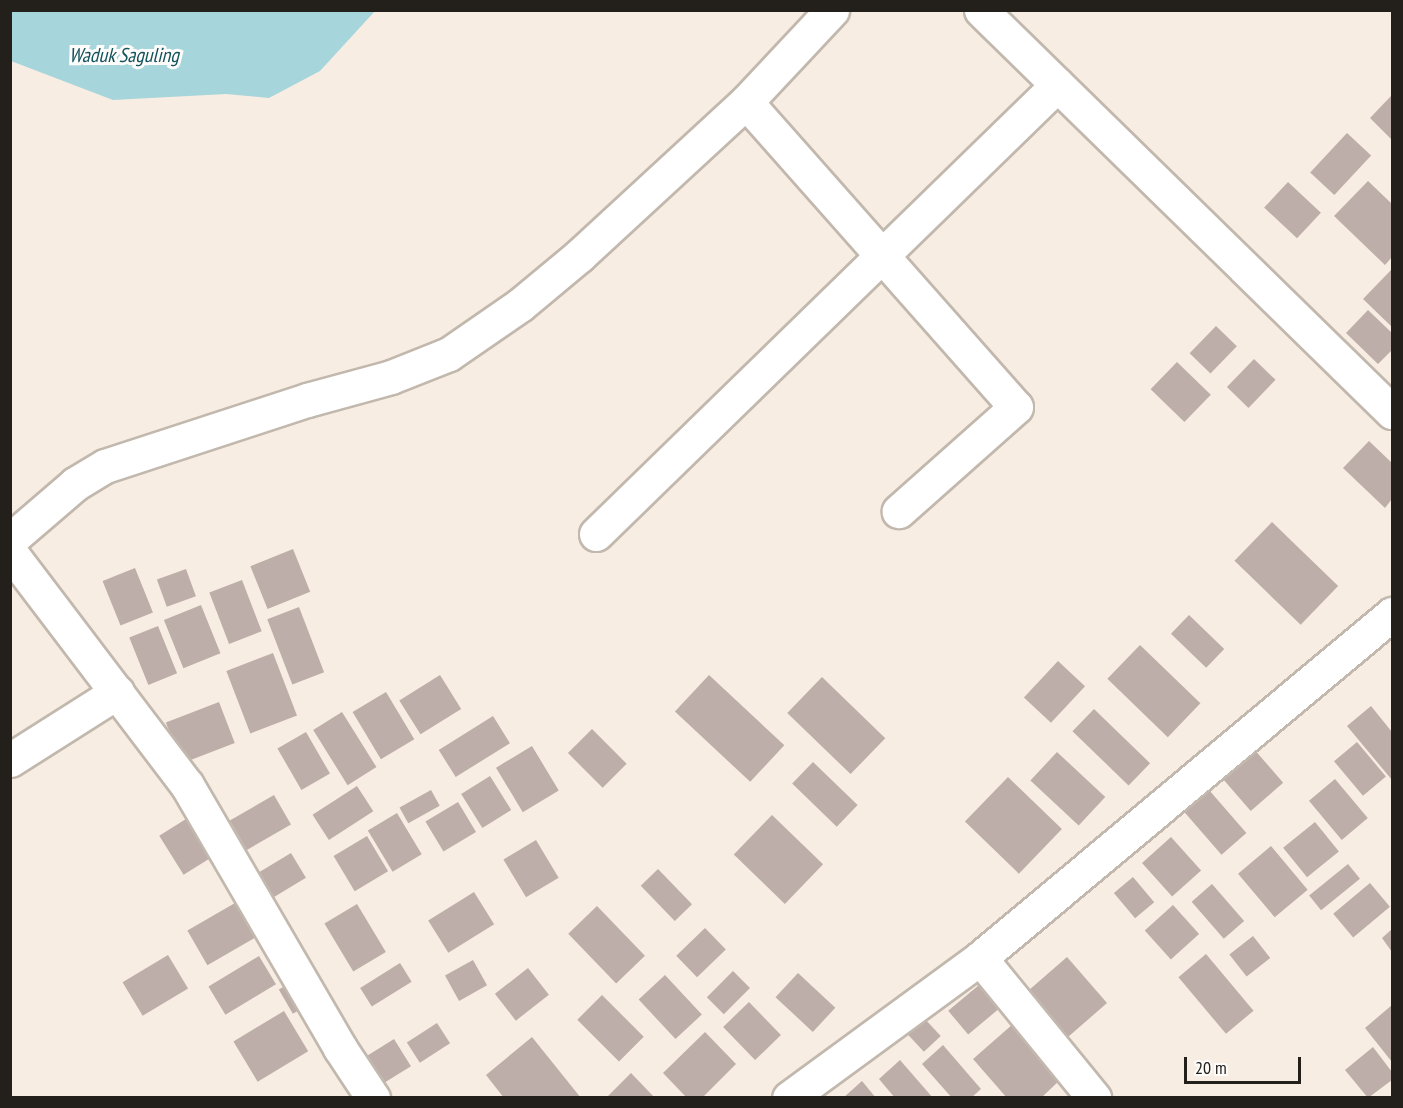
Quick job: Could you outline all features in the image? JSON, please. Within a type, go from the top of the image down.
[{"type":"street","points":[[10,540],[75,484],[105,466],[307,400],[391,377],[449,354],[520,305],[580,255],[746,102],[832,10]]},
{"type":"street","points":[[981,10],[1392,412]]},
{"type":"street","points":[[596,534],[1057,85]]},
{"type":"street","points":[[746,102],[1016,407],[899,512]]},
{"type":"street","points":[[10,552],[187,785],[340,1048],[374,1098]]},
{"type":"street","points":[[789,1098],[980,958],[1392,614]]},
{"type":"street","points":[[10,760],[117,692]]},
{"type":"street","points":[[980,958],[1094,1098]]},
{"type":"water","name":"Waduk Saguling","points":[[10,11],[375,11],[320,71],[269,98],[226,94],[113,100],[11,61]]},
{"type":"building","points":[[1392,97],[1392,140],[1370,118]]},
{"type":"building","points":[[1347,133],[1371,156],[1334,195],[1310,172]]},
{"type":"building","points":[[1368,181],[1392,204],[1392,257],[1385,265],[1334,216]]},
{"type":"building","points":[[1288,182],[1321,213],[1297,238],[1264,208]]},
{"type":"building","points":[[1392,271],[1392,327],[1363,299]]},
{"type":"building","points":[[1368,310],[1392,333],[1392,350],[1378,364],[1346,333]]},
{"type":"building","points":[[1216,326],[1237,346],[1210,373],[1190,353]]},
{"type":"building","points":[[1254,359],[1276,380],[1248,408],[1227,387]]},
{"type":"building","points":[[1177,362],[1211,395],[1184,422],[1151,389]]},
{"type":"building","points":[[1369,441],[1392,463],[1392,499],[1385,508],[1343,468]]},
{"type":"building","points":[[1272,522],[1338,586],[1301,625],[1234,561]]},
{"type":"building","points":[[293,549],[310,592],[268,609],[250,566]]},
{"type":"building","points":[[135,568],[153,613],[121,626],[103,581]]},
{"type":"building","points":[[186,569],[196,596],[167,607],[157,580]]},
{"type":"building","points":[[242,580],[262,631],[229,644],[209,593]]},
{"type":"building","points":[[201,605],[220,653],[183,668],[164,620]]},
{"type":"building","points":[[299,607],[324,672],[292,685],[267,619]]},
{"type":"building","points":[[1189,615],[1224,649],[1206,668],[1171,634]]},
{"type":"building","points":[[158,626],[177,673],[148,685],[129,638]]},
{"type":"building","points":[[1140,645],[1200,703],[1168,737],[1107,679]]},
{"type":"building","points":[[273,653],[297,716],[250,733],[226,671]]},
{"type":"building","points":[[1058,661],[1085,686],[1051,723],[1024,698]]},
{"type":"building","points":[[440,675],[461,709],[420,734],[399,700]]},
{"type":"building","points":[[709,675],[784,745],[750,782],[675,712]]},
{"type":"building","points":[[822,677],[885,738],[851,774],[787,713]]},
{"type":"building","points":[[386,692],[414,739],[381,759],[353,712]]},
{"type":"building","points":[[219,702],[235,743],[182,764],[166,722]]},
{"type":"building","points":[[1371,706],[1392,732],[1392,780],[1347,726]]},
{"type":"building","points":[[1094,709],[1150,763],[1129,785],[1072,731]]},
{"type":"building","points":[[342,712],[376,767],[348,785],[313,730]]},
{"type":"building","points":[[493,716],[510,743],[456,777],[439,750]]},
{"type":"building","points":[[592,729],[627,764],[603,788],[568,753]]},
{"type":"building","points":[[306,732],[330,774],[301,790],[277,748]]},
{"type":"building","points":[[1357,742],[1386,776],[1363,796],[1334,761]]},
{"type":"building","points":[[532,746],[559,791],[523,812],[496,768]]},
{"type":"building","points":[[1253,748],[1283,783],[1251,811],[1221,776]]},
{"type":"building","points":[[1057,752],[1105,797],[1079,826],[1030,781]]},
{"type":"building","points":[[813,762],[858,805],[837,827],[792,784]]},
{"type":"building","points":[[490,776],[511,810],[482,828],[461,794]]},
{"type":"building","points":[[1008,777],[1062,829],[1019,874],[965,822]]},
{"type":"building","points":[[1335,779],[1368,818],[1342,840],[1309,801]]},
{"type":"building","points":[[357,786],[373,811],[329,840],[313,815]]},
{"type":"building","points":[[431,790],[440,806],[408,823],[400,807]]},
{"type":"building","points":[[1209,790],[1246,833],[1221,855],[1184,812]]},
{"type":"building","points":[[274,795],[291,824],[247,850],[230,820]]},
{"type":"building","points":[[458,802],[476,832],[443,852],[425,822]]},
{"type":"building","points":[[397,813],[422,854],[393,872],[368,831]]},
{"type":"building","points":[[194,814],[218,853],[184,875],[159,836]]},
{"type":"building","points":[[772,815],[823,864],[785,904],[734,855]]},
{"type":"building","points":[[1315,822],[1339,852],[1307,877],[1283,848]]},
{"type":"building","points":[[367,836],[388,871],[355,891],[334,856]]},
{"type":"building","points":[[1171,837],[1201,870],[1172,897],[1142,863]]},
{"type":"building","points":[[536,840],[559,878],[526,897],[503,860]]},
{"type":"building","points":[[1271,846],[1308,890],[1275,917],[1238,874]]},
{"type":"building","points":[[291,853],[306,878],[269,900],[254,875]]},
{"type":"building","points":[[1348,864],[1360,879],[1321,910],[1309,895]]},
{"type":"building","points":[[658,869],[692,904],[675,921],[641,886]]},
{"type":"building","points":[[1133,877],[1154,902],[1135,918],[1114,893]]},
{"type":"building","points":[[1370,883],[1390,907],[1353,938],[1333,914]]},
{"type":"building","points":[[1212,884],[1244,921],[1224,939],[1192,902]]},
{"type":"building","points":[[474,892],[494,924],[448,953],[428,921]]},
{"type":"building","points":[[235,903],[255,938],[207,965],[187,930]]},
{"type":"building","points":[[357,904],[386,952],[353,972],[324,924]]},
{"type":"building","points":[[1173,905],[1199,934],[1171,959],[1145,930]]},
{"type":"building","points":[[597,906],[645,956],[616,983],[568,934]]},
{"type":"building","points":[[705,928],[726,950],[697,977],[676,956]]},
{"type":"building","points":[[1392,929],[1392,952],[1382,938]]},
{"type":"building","points":[[1253,936],[1270,958],[1247,977],[1229,954]]},
{"type":"building","points":[[1206,954],[1254,1011],[1226,1034],[1178,977]]},
{"type":"building","points":[[168,955],[188,988],[143,1016],[123,982]]},
{"type":"building","points":[[259,956],[276,984],[225,1015],[208,986]]},
{"type":"building","points":[[1067,957],[1107,1003],[1066,1038],[1026,992]]},
{"type":"building","points":[[473,960],[487,985],[459,1001],[445,976]]},
{"type":"building","points":[[400,963],[412,982],[372,1007],[360,988]]},
{"type":"building","points":[[528,968],[549,995],[516,1021],[495,994]]},
{"type":"building","points":[[733,971],[750,988],[724,1014],[707,997]]},
{"type":"building","points":[[798,973],[835,1008],[813,1032],[775,997]]},
{"type":"building","points":[[665,975],[702,1014],[675,1039],[639,1000]]},
{"type":"building","points":[[297,979],[311,1003],[293,1014],[279,990]]},
{"type":"building","points":[[985,980],[1005,1004],[968,1035],[948,1011]]},
{"type":"building","points":[[602,995],[644,1037],[619,1061],[577,1020]]},
{"type":"building","points":[[749,1002],[781,1035],[755,1060],[723,1027]]},
{"type":"building","points":[[1392,1005],[1392,1062],[1365,1028]]},
{"type":"building","points":[[284,1011],[308,1051],[258,1082],[233,1041]]},
{"type":"building","points":[[923,1017],[941,1036],[924,1052],[906,1033]]},
{"type":"building","points":[[437,1023],[450,1043],[420,1063],[407,1043]]},
{"type":"building","points":[[1013,1024],[1061,1079],[1041,1098],[1007,1098],[973,1059]]},
{"type":"building","points":[[705,1032],[736,1064],[702,1098],[687,1098],[663,1073]]},
{"type":"building","points":[[532,1037],[581,1098],[504,1098],[486,1075]]},
{"type":"building","points":[[394,1039],[411,1066],[384,1083],[367,1056]]},
{"type":"building","points":[[943,1045],[981,1089],[971,1098],[952,1098],[922,1064]]},
{"type":"building","points":[[1373,1047],[1392,1072],[1392,1080],[1368,1098],[1345,1070]]},
{"type":"building","points":[[900,1060],[933,1098],[895,1098],[879,1079]]},
{"type":"building","points":[[631,1073],[655,1098],[606,1098]]},
{"type":"building","points":[[862,1081],[876,1098],[843,1098]]}]
